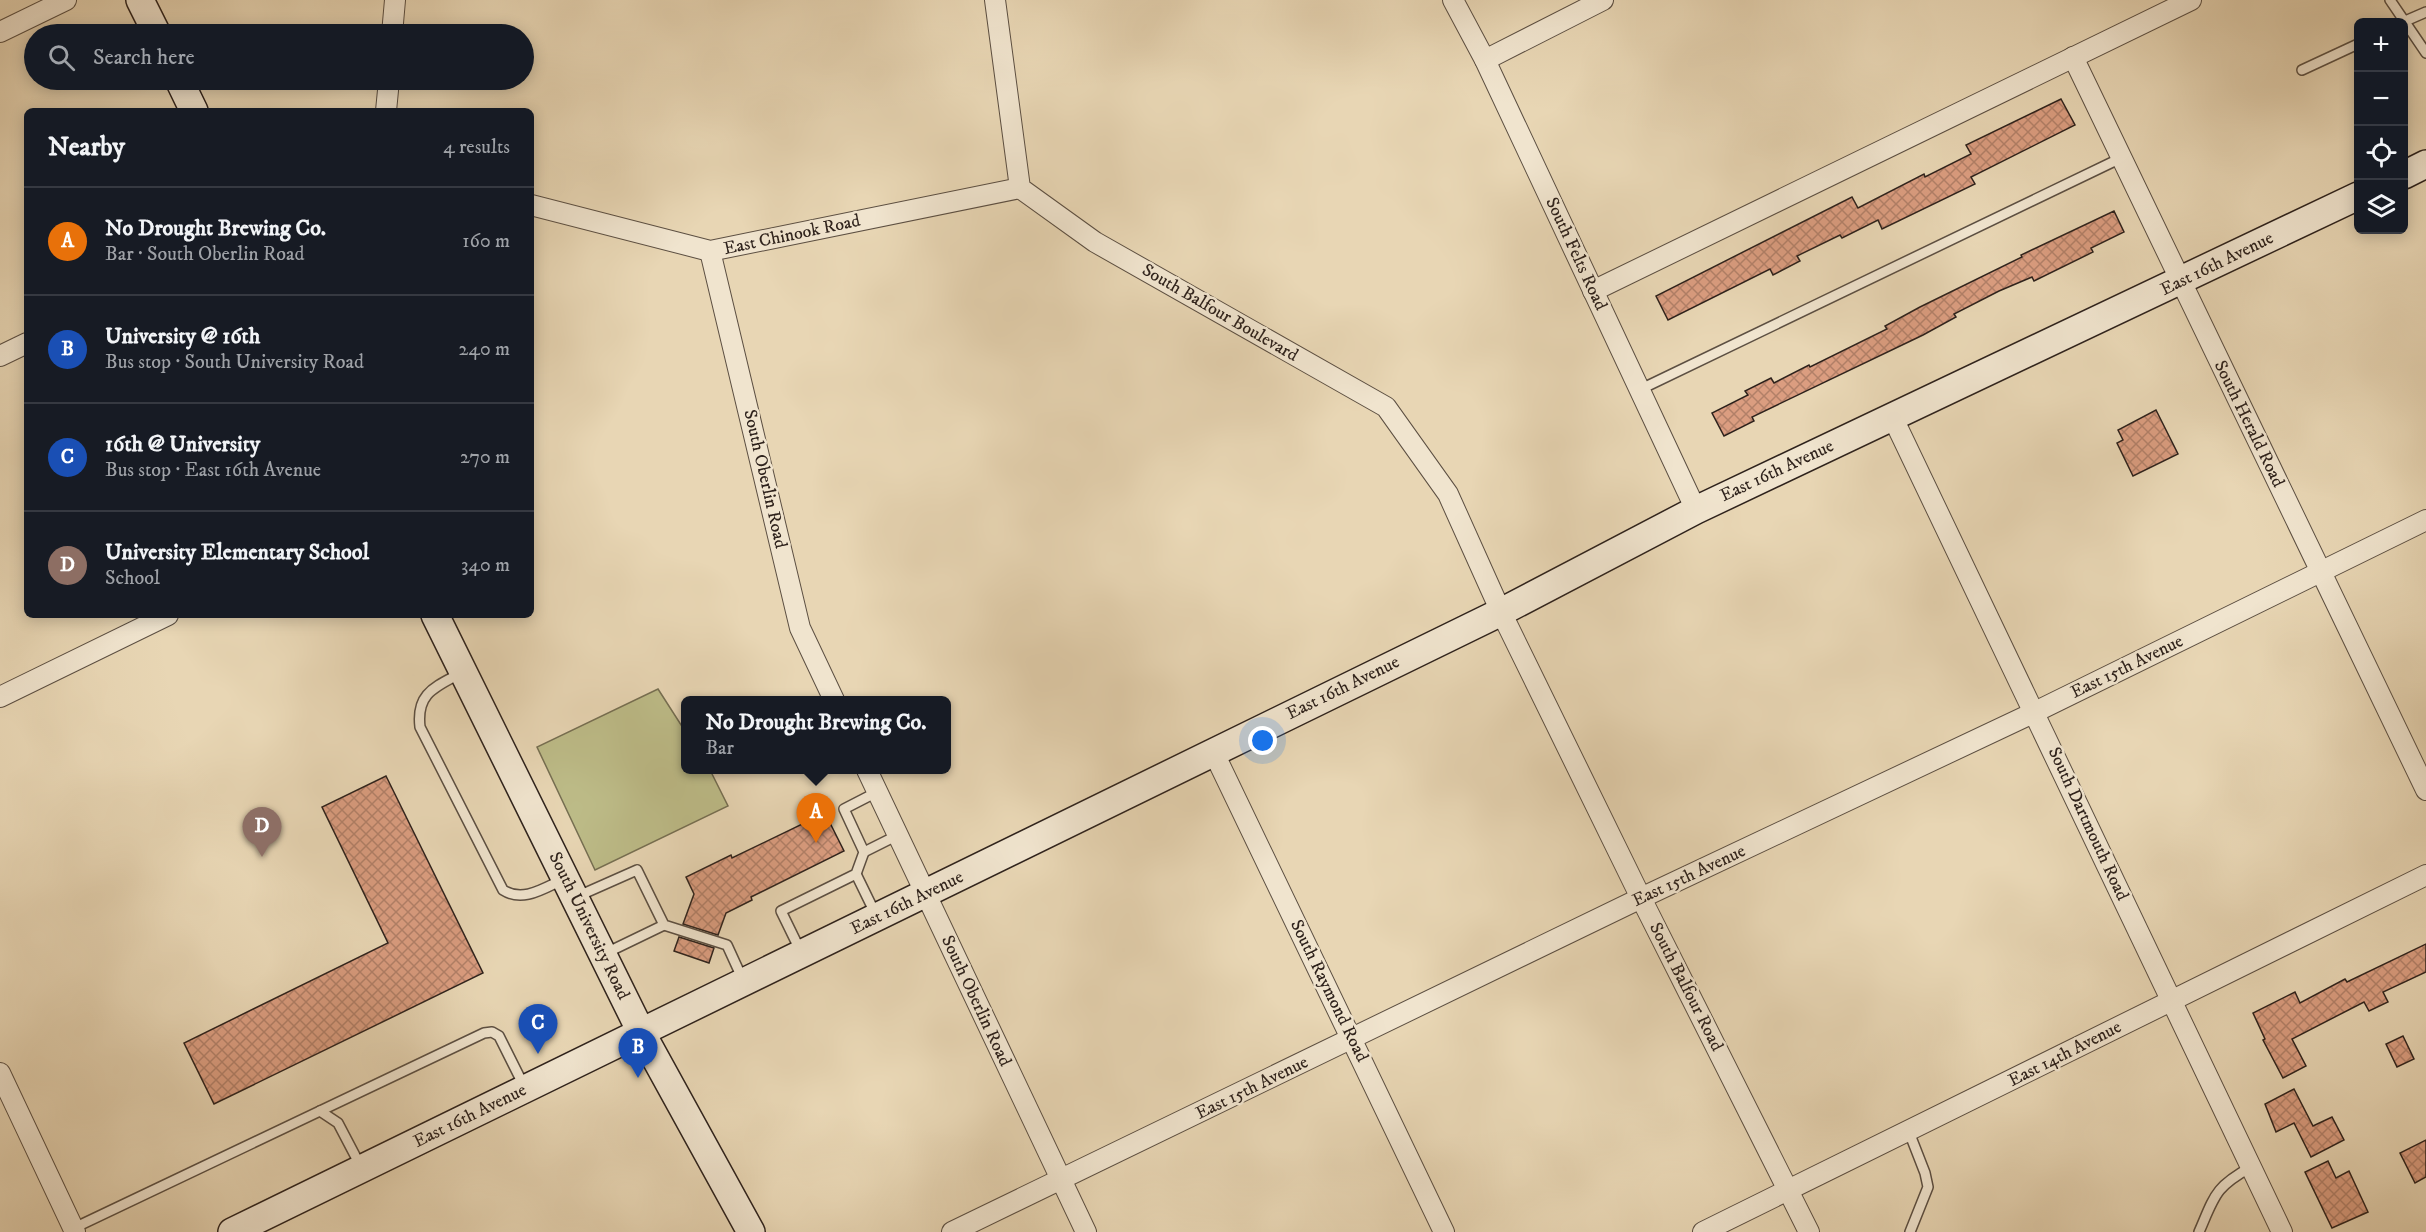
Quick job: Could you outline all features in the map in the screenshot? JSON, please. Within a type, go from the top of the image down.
[{"type":"main road","points":[[140,0],[152,24]]},
{"type":"main road","points":[[184,90],[193,108]]},
{"type":"main road","points":[[2408,173],[2426,164]]},
{"type":"main road","name":"East 16th Avenue","points":[[232,1232],[926,895],[1213,751],[1501,612],[1696,510],[2354,198]]},
{"type":"main road","name":"South University Road","points":[[436,618],[641,1032],[751,1232]]},
{"type":"street","points":[[0,32],[66,0]]},
{"type":"street","points":[[393,24],[395,0]]},
{"type":"street","points":[[995,0],[1020,188]]},
{"type":"street","name":"South Felts Road","points":[[1453,0],[1485,60],[1696,510]]},
{"type":"street","points":[[1485,60],[1604,0]]},
{"type":"street","points":[[1593,291],[2191,0]]},
{"type":"street","name":"South Herald Road","points":[[2073,57],[2179,282],[2322,570],[2426,790]]},
{"type":"street","points":[[386,108],[388,90]]},
{"type":"street","name":"East Chinook Road","points":[[534,206],[710,251],[1020,188]]},
{"type":"street","name":"South Balfour Boulevard","points":[[1020,188],[1095,242],[1386,407],[1448,494],[1501,612]]},
{"type":"street","name":"South Oberlin Road","points":[[710,251],[800,628],[832,696]]},
{"type":"street","points":[[0,356],[24,344]]},
{"type":"street","name":"South Dartmouth Road","points":[[1892,416],[2282,1232]]},
{"type":"street","name":"East 15th Avenue","points":[[952,1232],[1641,898],[2035,712],[2426,520]]},
{"type":"street","name":"South Balfour Road","points":[[1501,612],[1641,898],[1809,1232]]},
{"type":"street","points":[[0,698],[162,618]]},
{"type":"street","name":"South Raymond Road","points":[[1213,751],[1444,1232]]},
{"type":"street","name":"South Oberlin Road","points":[[869,774],[1086,1232]]},
{"type":"street","name":"East 14th Avenue","points":[[1703,1232],[2426,875]]},
{"type":"street","points":[[0,1073],[75,1230]]},
{"type":"lane","points":[[2390,0],[2401,18]]},
{"type":"lane","points":[[2408,20],[2426,12]]},
{"type":"lane","points":[[2408,29],[2426,53]]},
{"type":"lane","points":[[2302,70],[2354,46]]},
{"type":"lane","points":[[1640,390],[2121,158]]},
{"type":"lane","points":[[463,671],[433,689],[423,698],[418,713],[420,727],[503,890],[513,897],[528,895],[570,888],[637,870],[664,925]]},
{"type":"lane","points":[[864,852],[844,809],[878,792]]},
{"type":"lane","points":[[802,954],[781,911],[856,874],[864,852],[898,835]]},
{"type":"lane","points":[[856,874],[877,918]]},
{"type":"lane","points":[[603,954],[664,925],[727,945],[744,982]]},
{"type":"lane","points":[[75,1230],[484,1033],[492,1032],[499,1036],[525,1089]]},
{"type":"lane","points":[[320,1111],[338,1122],[362,1169]]},
{"type":"lane","points":[[1909,1132],[1926,1173],[1928,1187],[1910,1232]]},
{"type":"lane","points":[[2199,1232],[2216,1192],[2227,1181],[2251,1167]]},
{"type":"shaded area","points":[[658,689],[681,725],[681,774],[712,774],[728,806],[595,870],[537,747]]},
{"type":"building","points":[[2061,99],[2075,125],[1971,177],[1975,184],[1882,229],[1878,220],[1842,238],[1840,235],[1797,256],[1800,261],[1773,275],[1770,269],[1668,320],[1656,296],[1852,197],[1858,208],[1924,174],[1925,177],[1971,154],[1966,145]]},
{"type":"building","points":[[2114,211],[2124,232],[2091,248],[2093,252],[2034,281],[2032,277],[1999,291],[1954,314],[1956,317],[1923,335],[1752,417],[1754,421],[1724,436],[1712,413],[1748,395],[1745,391],[1771,378],[1774,383],[1809,365],[1810,367],[1887,329],[1885,326],[2022,257],[2021,255]]},
{"type":"building","points":[[2156,410],[2178,454],[2133,476],[2117,443],[2123,440],[2118,430]]},
{"type":"building","points":[[386,776],[483,973],[214,1104],[184,1043],[388,943],[322,807]]},
{"type":"building","points":[[825,813],[844,851],[751,897],[752,900],[726,913],[718,935],[683,924],[694,894],[686,877],[731,855],[732,858]]},
{"type":"building","points":[[679,937],[714,948],[709,963],[674,951]]},
{"type":"building","points":[[2426,944],[2426,972],[2383,992],[2388,1002],[2369,1011],[2364,1002],[2292,1039],[2306,1066],[2283,1078],[2263,1040],[2265,1039],[2253,1013],[2295,992],[2300,1003],[2345,979],[2347,982]]},
{"type":"building","points":[[2403,1036],[2414,1059],[2397,1067],[2386,1044]]},
{"type":"building","points":[[2294,1089],[2313,1126],[2332,1117],[2344,1140],[2311,1157],[2294,1123],[2276,1132],[2265,1104]]},
{"type":"building","points":[[2426,1140],[2426,1177],[2415,1183],[2400,1153]]},
{"type":"building","points":[[2328,1161],[2336,1178],[2349,1171],[2368,1212],[2332,1228],[2305,1172]]},
{"type":"place","name":"No Drought Brewing Co.","points":[[816,843]]},
{"type":"place","name":"University Elementary School","points":[[262,857]]},
{"type":"place","name":"16th @ University","points":[[538,1054]]},
{"type":"place","name":"University @ 16th","points":[[638,1078]]}]
